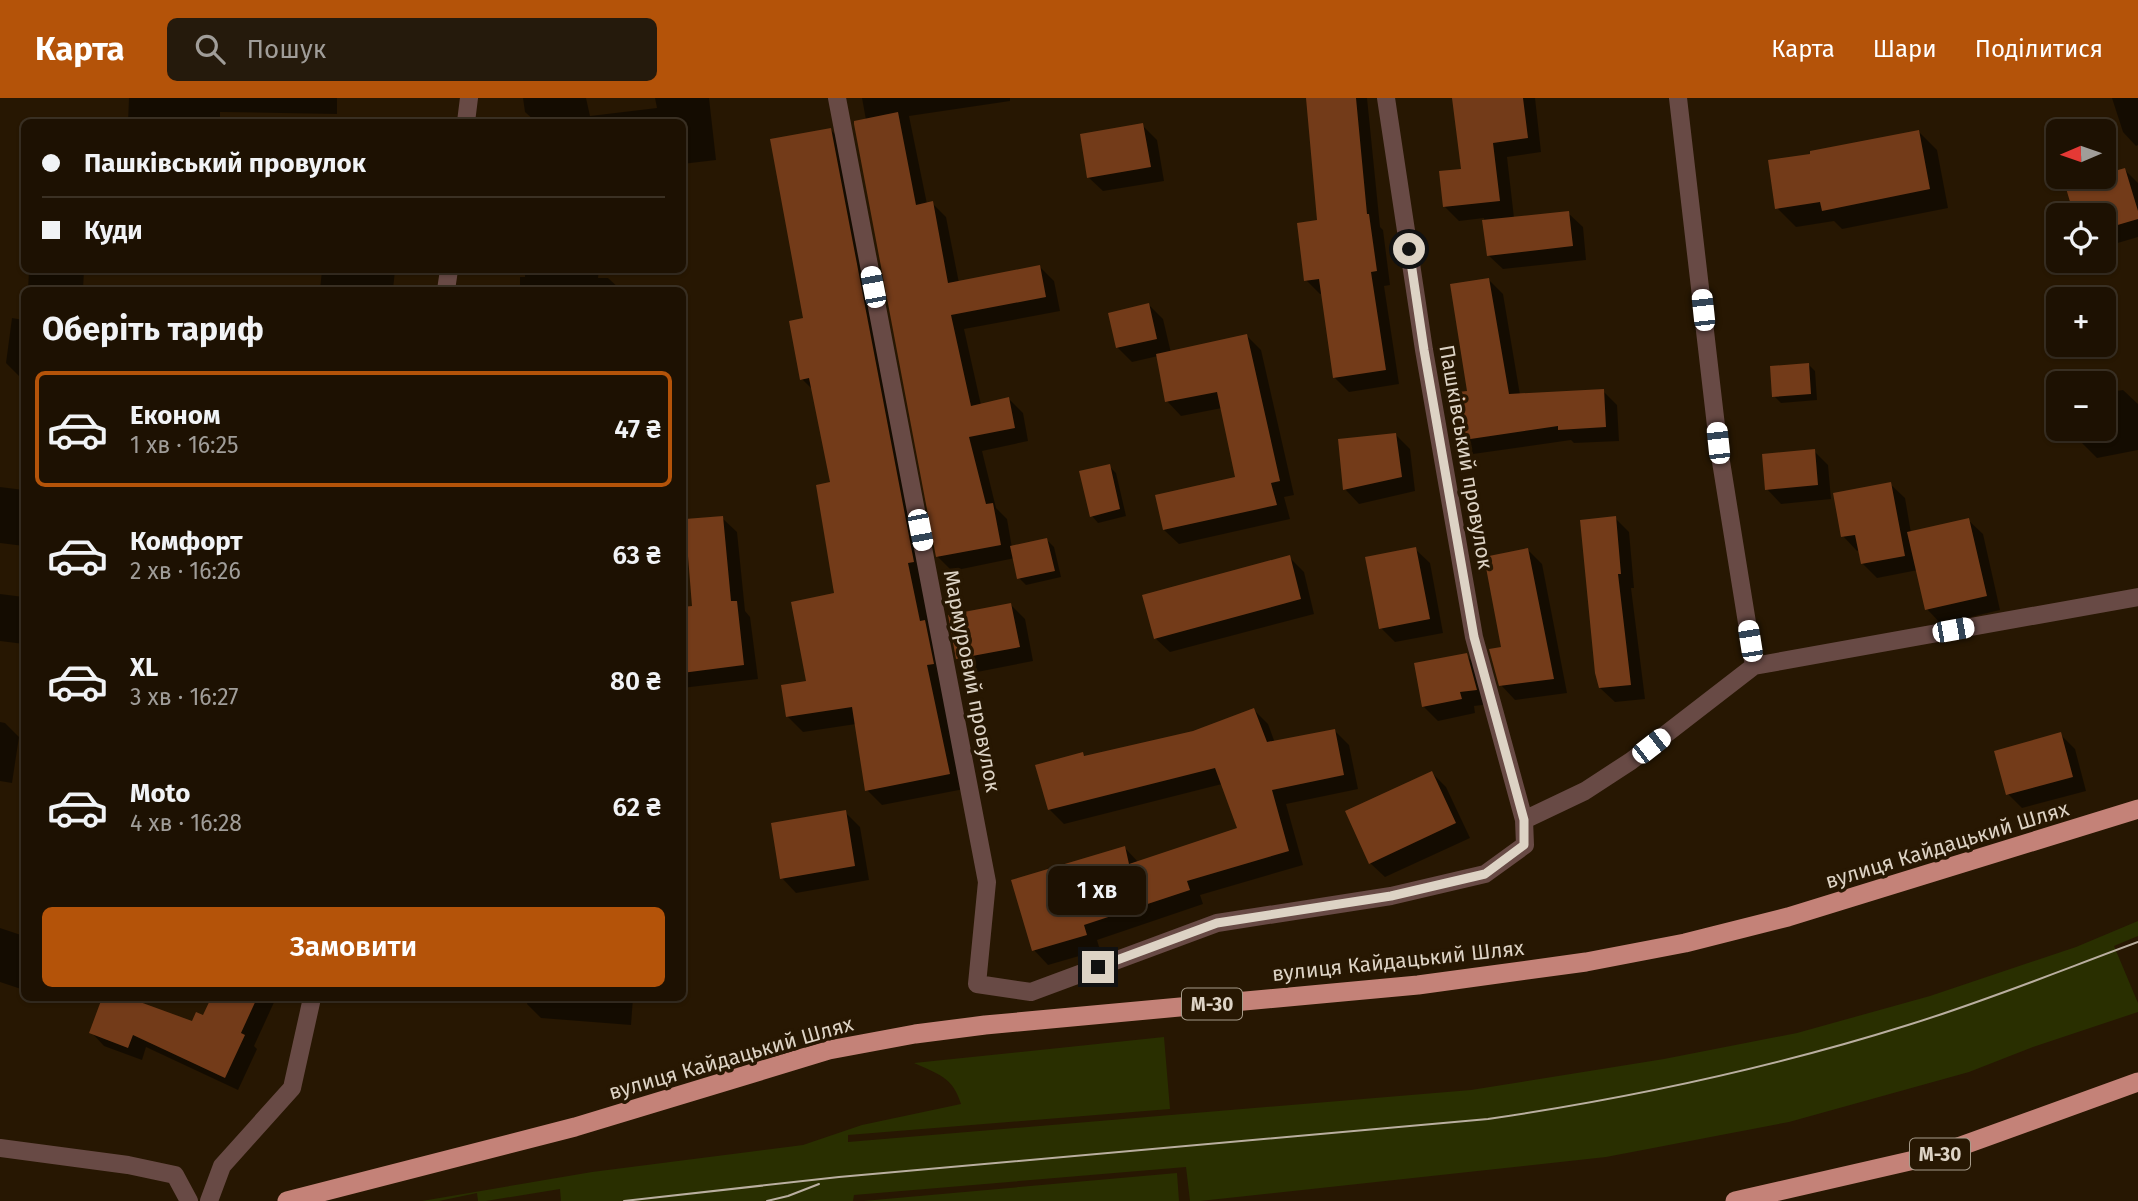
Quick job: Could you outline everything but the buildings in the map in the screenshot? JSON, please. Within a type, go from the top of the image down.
[{"type":"highway","name":"вулиця Кайдацький Шлях","points":[[287,1201],[575,1127],[841,1048],[985,1025],[1418,985],[1586,962],[1685,943],[1788,917],[2138,809]]},
{"type":"highway","name":"М-30","points":[[1735,1201],[1936,1155],[2138,1082]]},
{"type":"street","points":[[466,119],[469,98]]},
{"type":"street","name":"Мармуровий провулок","points":[[837,98],[987,882],[977,985],[1031,992],[1217,923],[1391,896],[1485,874],[1524,845],[1524,820]]},
{"type":"street","name":"Пашківський провулок","points":[[1386,98],[1424,350],[1474,637],[1524,820]]},
{"type":"street","points":[[1678,98],[1718,443],[1754,666]]},
{"type":"street","points":[[1524,820],[1585,791],[1631,761],[1754,666],[2138,597]]},
{"type":"street","points":[[209,1201],[222,1166],[292,1088],[312,1001]]},
{"type":"street","points":[[0,1149],[128,1165],[175,1175],[189,1201]]},
{"type":"green space","points":[[2138,921],[2138,936],[2114,946],[2138,1003],[2138,1012],[2033,1047],[1969,1072],[1789,1122],[1606,1157],[1200,1201],[1190,1201],[1186,1167],[854,1195],[853,1201],[561,1201],[560,1189],[486,1201],[478,1201],[477,1193],[439,1201],[422,1201],[592,1172],[803,1145],[862,1125],[961,1104],[949,1082],[914,1063],[1164,1037],[1170,1109],[848,1135],[848,1142],[1471,1090],[1664,1059],[1797,1033],[1930,996],[2076,947]]},
{"type":"green space","points":[[1177,1173],[1179,1201],[863,1201]]},
{"type":"tram line","points":[[624,1201],[839,1177],[1488,1119],[1541,1111],[1700,1080],[1856,1041],[1966,1006],[2138,942]]},
{"type":"tram line","points":[[767,1201],[819,1184]]},
{"type":"route","points":[[1098,967],[1217,923],[1391,896],[1485,874],[1524,845],[1524,820],[1474,637],[1409,249]]}]
